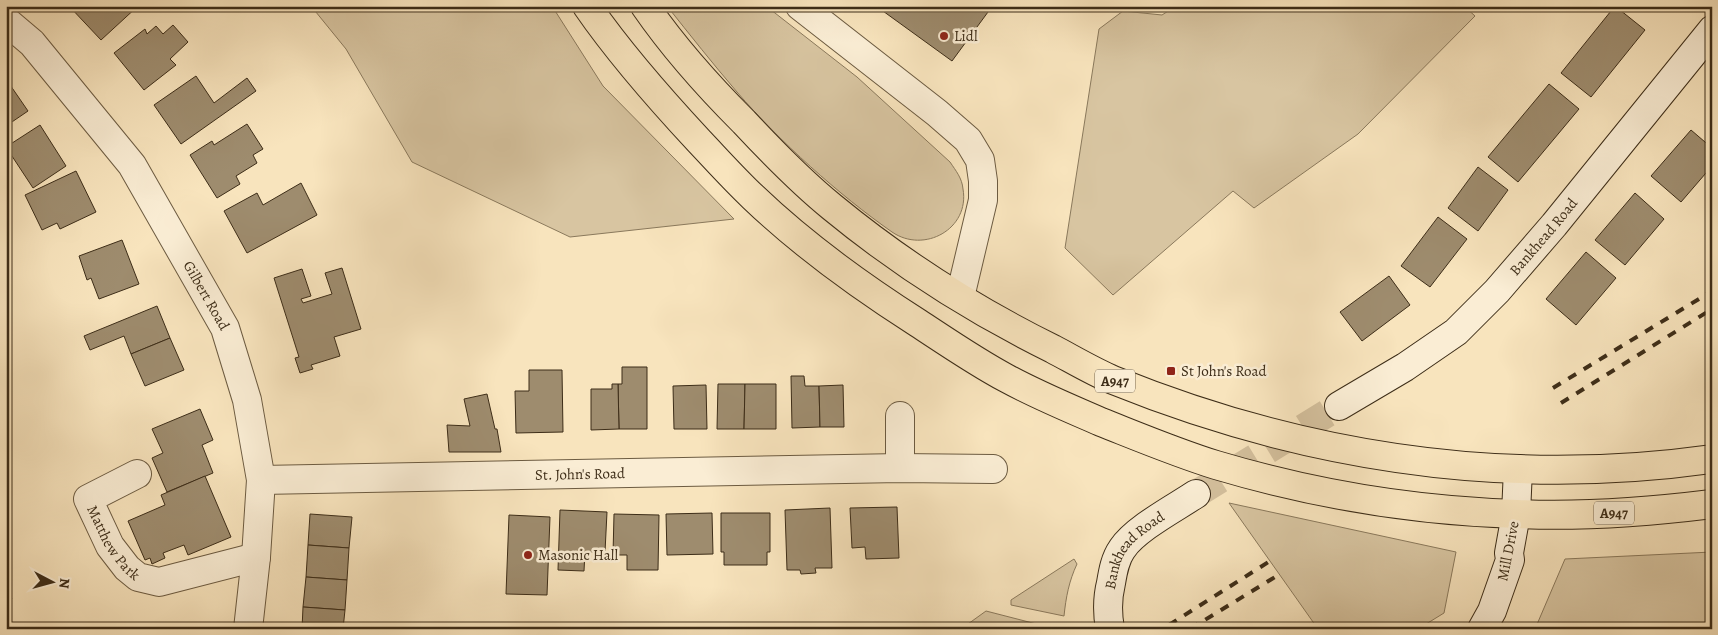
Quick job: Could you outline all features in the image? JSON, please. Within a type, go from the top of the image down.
[{"type":"main road","name":"A947","points":[[587,6],[607,34],[674,114],[760,203],[796,235],[847,275],[912,320],[1006,378],[1035,393],[1128,433],[1217,465],[1306,487],[1370,499],[1456,510],[1563,515],[1712,504]]},
{"type":"main road","name":"A947","points":[[645,6],[662,30],[709,86],[783,164],[831,207],[920,273],[960,298],[1004,324],[1110,378],[1183,405],[1268,432],[1350,451],[1409,460],[1518,469],[1608,469],[1712,459]]},
{"type":"street","points":[[800,6],[968,140],[980,160],[983,200],[960,298]]},
{"type":"street","name":"Gilbert Road","points":[[6,21],[32,44],[132,165],[225,328],[248,400],[260,480],[256,557],[248,629]]},
{"type":"street","name":"Bankhead Road","points":[[1339,406],[1405,367],[1456,332],[1497,291],[1554,225],[1712,30]]},
{"type":"street","points":[[900,416],[900,468]]},
{"type":"street","name":"St. John's Road","points":[[260,480],[900,468],[993,469]]},
{"type":"street","name":"Mill Drive","points":[[1482,629],[1492,610],[1510,560],[1509,553],[1516,514],[1518,469]]},
{"type":"street","name":"Matthew Park","points":[[137,474],[88,499],[110,546],[127,568],[138,577],[159,582],[256,557]]},
{"type":"street","name":"Bankhead Road","points":[[1110,629],[1107,601],[1115,564],[1122,549],[1137,534],[1196,494]]},
{"type":"shaded area","points":[[311,6],[552,6],[603,86],[734,219],[570,237],[412,162],[346,49]]},
{"type":"shaded area","points":[[667,6],[766,6],[857,77],[950,162],[960,178],[963,189],[963,203],[959,216],[952,226],[942,234],[930,239],[905,238],[892,232],[851,201],[810,166],[754,111]]},
{"type":"shaded area","points":[[1176,6],[1236,6],[1240,9],[1242,6],[1464,6],[1475,16],[1358,134],[1254,208],[1233,191],[1113,295],[1065,248],[1099,29],[1123,11],[1162,15]]},
{"type":"shaded area","points":[[1229,503],[1456,552],[1444,613],[1418,629],[1318,629]]},
{"type":"shaded area","points":[[1712,552],[1712,629],[1535,629],[1565,559]]},
{"type":"shaded area","points":[[1074,559],[1077,564],[1068,589],[1064,616],[1011,605],[1011,600]]},
{"type":"shaded area","points":[[986,611],[1056,629],[961,629]]},
{"type":"building","points":[[69,6],[138,6],[101,40]]},
{"type":"building","name":"Lidl","points":[[876,6],[980,6],[988,12],[952,61]]},
{"type":"building","points":[[1615,6],[1645,30],[1591,97],[1561,73]]},
{"type":"building","points":[[173,25],[188,42],[170,59],[176,65],[144,90],[114,53],[145,29],[147,34],[156,26],[163,34]]},
{"type":"building","points":[[196,76],[214,103],[247,78],[256,91],[181,144],[154,105]]},
{"type":"building","points":[[6,79],[28,111],[6,126]]},
{"type":"building","points":[[1549,84],[1579,109],[1518,182],[1488,157]]},
{"type":"building","points":[[247,124],[263,149],[253,155],[257,163],[236,176],[240,184],[217,198],[190,155],[212,141],[214,145]]},
{"type":"building","points":[[40,125],[66,166],[33,188],[6,147]]},
{"type":"building","points":[[1691,130],[1712,148],[1712,166],[1681,202],[1651,176]]},
{"type":"building","points":[[1478,167],[1508,190],[1478,231],[1448,208]]},
{"type":"building","points":[[76,171],[96,212],[60,229],[57,223],[42,230],[25,195]]},
{"type":"building","points":[[301,183],[317,215],[247,253],[224,211],[257,193],[263,205]]},
{"type":"building","points":[[1635,193],[1664,219],[1625,265],[1595,240]]},
{"type":"building","points":[[1438,217],[1467,239],[1430,287],[1401,266]]},
{"type":"building","points":[[122,240],[139,284],[99,299],[91,278],[87,280],[79,256]]},
{"type":"building","points":[[1586,252],[1616,278],[1576,325],[1546,299]]},
{"type":"building","points":[[342,268],[361,329],[334,337],[340,356],[311,365],[313,369],[300,373],[295,358],[299,357],[274,278],[302,269],[311,296],[301,299],[303,303],[332,294],[325,273]]},
{"type":"building","points":[[1389,276],[1410,305],[1362,341],[1340,312]]},
{"type":"building","points":[[157,306],[170,338],[131,354],[124,336],[90,350],[84,336]]},
{"type":"building","points":[[170,338],[184,370],[145,386],[131,354]]},
{"type":"building","points":[[622,367],[647,367],[647,429],[619,429],[618,384],[622,384]]},
{"type":"building","points":[[529,370],[562,370],[563,432],[516,433],[515,391],[529,391]]},
{"type":"building","points":[[791,376],[804,376],[805,386],[819,386],[820,427],[792,428]]},
{"type":"building","points":[[612,384],[618,384],[619,429],[591,430],[591,389],[612,389]]},
{"type":"building","points":[[718,384],[745,384],[744,429],[717,429]]},
{"type":"building","points":[[745,384],[776,384],[776,429],[744,429]]},
{"type":"building","points":[[706,385],[707,429],[674,429],[673,386]]},
{"type":"building","points":[[843,385],[844,427],[820,427],[819,386]]},
{"type":"building","points":[[487,394],[495,429],[497,429],[501,452],[449,452],[447,425],[470,426],[464,399]]},
{"type":"building","points":[[200,409],[213,440],[202,445],[213,473],[167,492],[152,458],[163,453],[152,429]]},
{"type":"building","points":[[205,476],[231,537],[188,555],[184,545],[163,553],[165,558],[152,564],[150,558],[145,560],[128,521],[165,505],[161,495]]},
{"type":"building","points":[[897,507],[899,558],[866,559],[865,547],[852,548],[850,508]]},
{"type":"building","points":[[830,508],[832,568],[815,568],[816,573],[801,574],[800,570],[787,570],[785,510]]},
{"type":"building","points":[[560,510],[607,512],[605,552],[585,552],[584,571],[558,570]]},
{"type":"building","points":[[712,513],[713,554],[667,555],[666,514]]},
{"type":"building","points":[[721,513],[770,513],[770,552],[767,552],[767,565],[724,565],[724,552],[721,552]]},
{"type":"building","points":[[310,514],[352,517],[349,548],[308,545]]},
{"type":"building","points":[[614,514],[659,515],[658,570],[627,570],[627,555],[613,555]]},
{"type":"building","name":"Masonic Hall","points":[[509,515],[550,517],[547,595],[506,594]]},
{"type":"building","points":[[308,545],[349,548],[347,580],[306,577]]},
{"type":"building","points":[[306,577],[347,580],[345,610],[303,607]]},
{"type":"building","points":[[6,589],[12,599],[6,602]]},
{"type":"building","points":[[303,607],[345,610],[343,629],[302,629]]},
{"type":"tunnel","points":[[1196,494],[1339,406]]},
{"type":"railway","points":[[1553,388],[1712,291]]},
{"type":"railway","points":[[1561,403],[1712,309]]},
{"type":"railway","points":[[1169,625],[1270,561]]},
{"type":"railway","points":[[1190,629],[1280,574]]},
{"type":"place","name":"Lidl","points":[[944,36]]},
{"type":"place","name":"St John's Road","points":[[1171,371]]},
{"type":"place","name":"Masonic Hall","points":[[528,555]]}]
